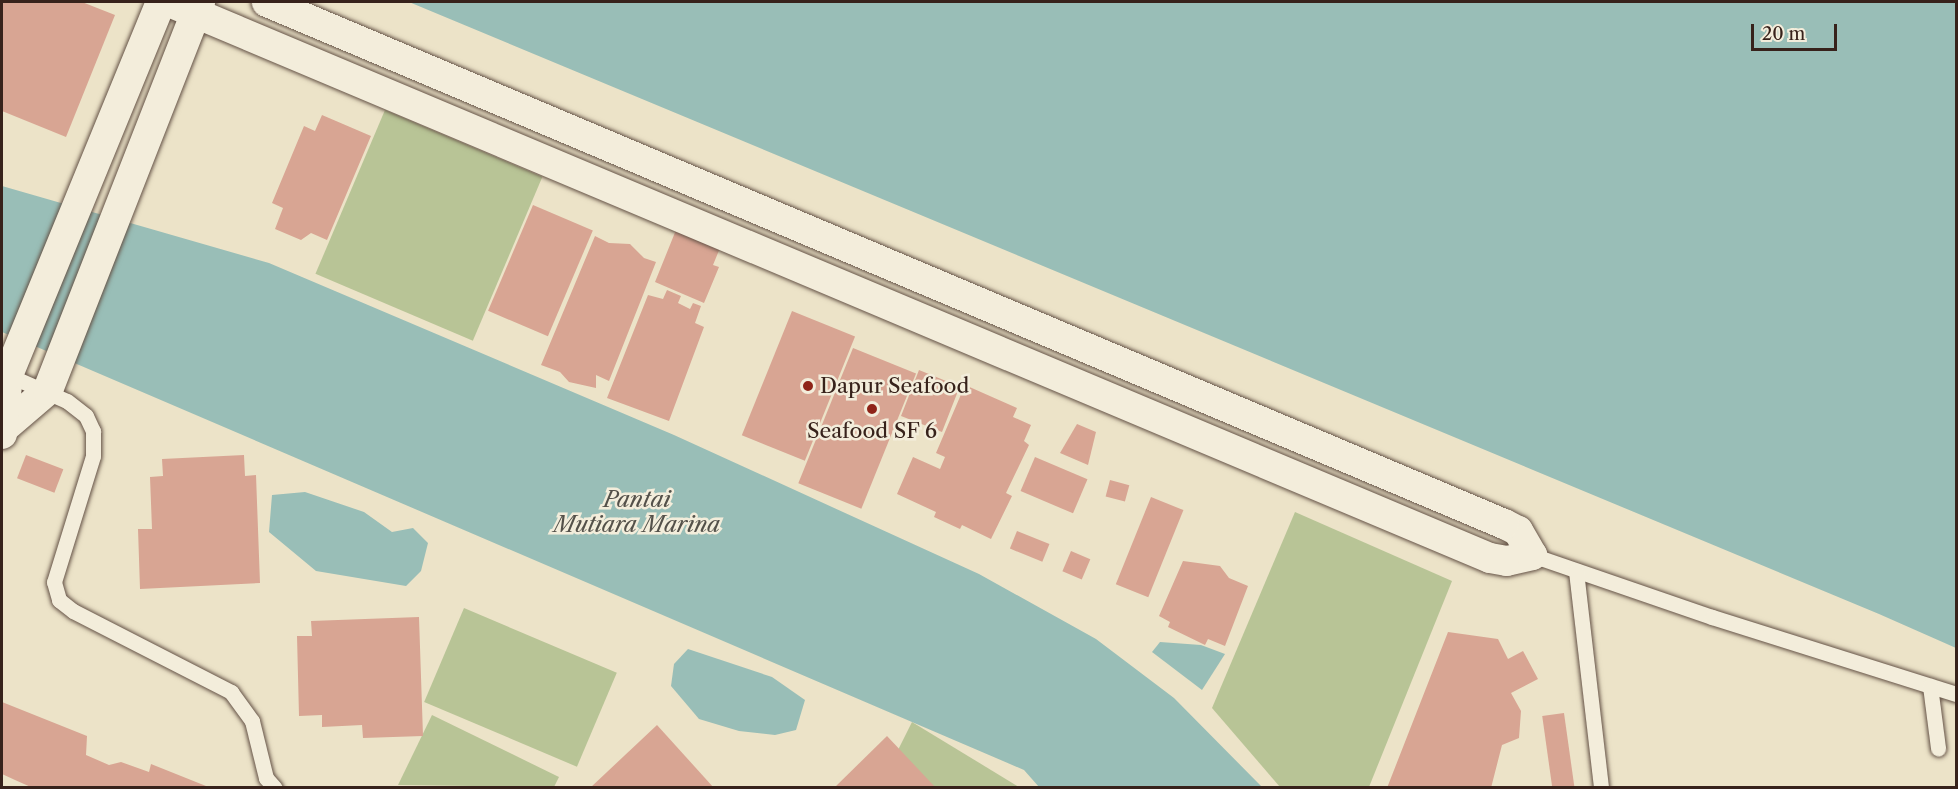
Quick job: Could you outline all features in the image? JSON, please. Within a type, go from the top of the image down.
[{"type":"street","points":[[3,431],[8,375],[23,344],[161,2]]},
{"type":"street","points":[[3,431],[48,390],[125,186],[188,5],[1490,558],[1508,561],[1532,555],[1518,531],[1504,524],[267,2]]},
{"type":"lane","points":[[8,375],[48,390],[86,416],[93,431],[93,456],[54,582],[59,600],[73,612],[231,692],[252,721],[266,778],[275,788]]},
{"type":"lane","points":[[1532,555],[1956,694]]},
{"type":"lane","points":[[1576,571],[1601,788]]},
{"type":"lane","points":[[1930,686],[1938,748]]},
{"type":"green space","points":[[385,110],[542,177],[473,341],[315,274]]},
{"type":"green space","points":[[1295,512],[1452,581],[1369,787],[1280,787],[1212,708]]},
{"type":"green space","points":[[464,608],[617,673],[577,767],[424,702]]},
{"type":"green space","points":[[432,715],[559,777],[554,787],[398,785]]},
{"type":"green space","points":[[912,722],[1019,787],[921,787],[889,768]]},
{"type":"water","points":[[409,2],[1956,2],[1956,648],[1879,614]]},
{"type":"water","name":"Pantai Mutiara Marina","points":[[2,186],[269,263],[674,435],[979,574],[1096,639],[1174,698],[1262,787],[1039,787],[1024,770],[2,332]]},
{"type":"water","points":[[305,492],[364,512],[392,532],[413,528],[428,543],[421,571],[406,586],[316,571],[269,532],[272,495]]},
{"type":"water","points":[[1160,642],[1201,645],[1225,654],[1202,690],[1152,652]]},
{"type":"water","points":[[688,649],[772,677],[805,700],[796,730],[775,735],[739,731],[699,719],[671,686],[674,664]]},
{"type":"building","points":[[2,2],[82,2],[115,15],[66,137],[2,111]]},
{"type":"building","points":[[322,115],[371,136],[327,240],[311,233],[301,240],[275,229],[283,208],[272,203],[304,126],[315,131]]},
{"type":"building","points":[[533,205],[593,230],[548,336],[488,311]]},
{"type":"building","points":[[676,230],[720,248],[713,265],[719,267],[704,303],[655,282]]},
{"type":"building","points":[[595,236],[609,243],[630,244],[644,258],[656,262],[609,381],[596,375],[596,388],[569,382],[560,372],[541,365]]},
{"type":"building","points":[[667,290],[681,296],[678,303],[690,309],[693,303],[701,306],[695,323],[704,327],[669,421],[607,398],[648,295],[663,299]]},
{"type":"building","points":[[792,311],[855,336],[805,461],[742,435]]},
{"type":"building","points":[[853,348],[916,373],[861,509],[798,483]]},
{"type":"building","points":[[919,370],[951,383],[949,387],[958,391],[942,432],[901,416]]},
{"type":"building","points":[[965,385],[1017,408],[1013,417],[1031,425],[1024,441],[1029,445],[1006,493],[1012,496],[991,539],[962,525],[960,529],[934,517],[936,512],[897,494],[913,457],[940,469],[945,457],[936,453]]},
{"type":"building","points":[[1077,424],[1096,432],[1088,465],[1060,453]]},
{"type":"building","points":[[26,455],[63,469],[54,493],[17,478]]},
{"type":"building","points":[[244,455],[245,476],[256,475],[260,583],[140,589],[138,529],[152,529],[150,477],[163,476],[162,459]]},
{"type":"building","points":[[1035,457],[1087,479],[1073,513],[1021,491]]},
{"type":"building","points":[[1110,480],[1129,485],[1125,502],[1106,496]]},
{"type":"building","points":[[1151,497],[1183,510],[1148,597],[1116,584]]},
{"type":"building","points":[[1017,531],[1049,544],[1042,562],[1010,549]]},
{"type":"building","points":[[1071,551],[1090,559],[1082,579],[1062,571]]},
{"type":"building","points":[[1183,561],[1220,566],[1229,578],[1248,586],[1225,646],[1208,639],[1205,645],[1168,627],[1170,622],[1159,616]]},
{"type":"building","points":[[419,617],[423,736],[363,738],[362,725],[322,727],[322,715],[299,716],[297,636],[312,636],[311,621]]},
{"type":"building","points":[[1448,632],[1498,639],[1508,659],[1523,651],[1538,679],[1511,693],[1521,711],[1519,738],[1502,745],[1491,788],[1387,788]]},
{"type":"building","points":[[2,702],[87,736],[86,755],[109,765],[121,762],[149,772],[151,764],[211,788],[33,788],[2,774]]},
{"type":"building","points":[[1564,713],[1575,788],[1552,788],[1542,716]]},
{"type":"building","points":[[657,725],[714,788],[590,788]]},
{"type":"building","points":[[887,736],[936,788],[834,788]]},
{"type":"place","name":"Dapur Seafood","points":[[808,386]]},
{"type":"place","name":"Seafood SF 6","points":[[872,409]]}]
